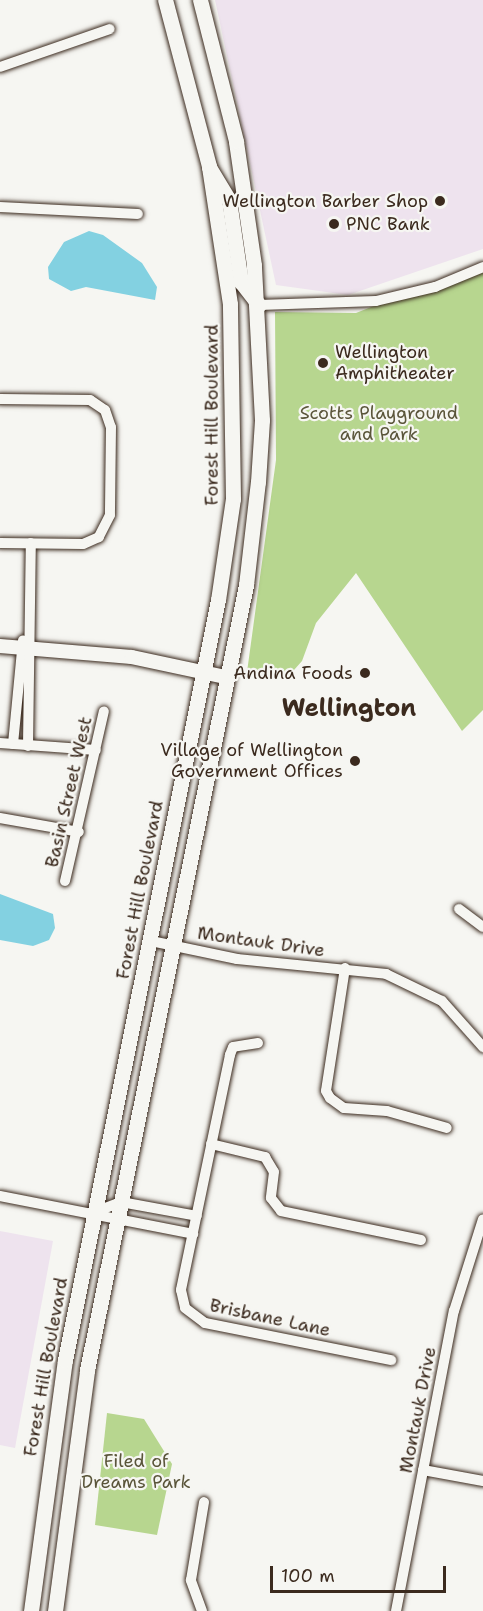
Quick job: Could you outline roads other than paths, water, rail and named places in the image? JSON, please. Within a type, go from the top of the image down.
[{"type":"main road","name":"Forest Hill Boulevard","points":[[32,1611],[51,1441],[151,941],[200,672],[218,600],[233,499],[234,334],[209,167],[165,0]]},
{"type":"main road","points":[[55,1611],[74,1450],[117,1220],[225,677],[246,585],[258,482],[259,305],[236,141],[200,0]]},
{"type":"main road","points":[[209,167],[229,200],[241,282],[259,305]]},
{"type":"street","points":[[0,67],[110,29]]},
{"type":"street","points":[[0,207],[138,214]]},
{"type":"street","points":[[259,305],[376,301],[483,267]]},
{"type":"street","points":[[0,399],[90,400],[105,410],[111,427],[105,531],[82,544],[0,543]]},
{"type":"street","points":[[28,746],[26,647],[31,543]]},
{"type":"street","points":[[0,646],[132,657],[225,677]]},
{"type":"street","points":[[13,744],[26,647]]},
{"type":"street","name":"Basin Street West","points":[[65,881],[104,711]]},
{"type":"street","points":[[0,743],[96,750]]},
{"type":"street","points":[[0,818],[78,832]]},
{"type":"street","points":[[459,909],[483,927]]},
{"type":"street","name":"Montauk Drive","points":[[151,941],[280,965],[386,974],[425,990],[458,1015],[483,1047]]},
{"type":"street","points":[[345,969],[326,1091],[330,1098],[344,1108],[387,1111],[447,1128]]},
{"type":"street","name":"Brisbane Lane","points":[[258,1043],[233,1047],[211,1144],[182,1299],[197,1320],[391,1360]]},
{"type":"street","points":[[211,1144],[265,1157],[274,1172],[271,1198],[281,1211],[421,1240]]},
{"type":"street","points":[[0,1196],[95,1212],[117,1220],[193,1234]]},
{"type":"street","points":[[95,1212],[121,1202],[197,1216]]},
{"type":"street","name":"Montauk Drive","points":[[396,1611],[454,1311],[483,1219]]},
{"type":"street","points":[[423,1470],[483,1481]]},
{"type":"street","points":[[202,1611],[191,1580],[204,1502]]},
{"type":"water","points":[[89,231],[103,235],[142,263],[157,287],[155,300],[86,287],[71,291],[49,279],[48,267],[64,242]]},
{"type":"water","points":[[0,894],[53,914],[55,928],[49,940],[33,946],[0,940]]},
{"type":"place","name":"Wellington Barber Shop","points":[[440,201]]},
{"type":"place","name":"PNC Bank","points":[[334,224]]},
{"type":"place","name":"Wellington Amphitheater","points":[[323,363]]},
{"type":"place","name":"Andina Foods","points":[[365,673]]},
{"type":"place","name":"Village of Wellington Government Offices","points":[[355,761]]},
{"type":"district","name":"Wellington","points":[[349,709]]},
{"type":"park label","name":"Scotts Playground and Park","points":[[379,424]]},
{"type":"park label","name":"Filed of Dreams Park","points":[[136,1472]]}]
